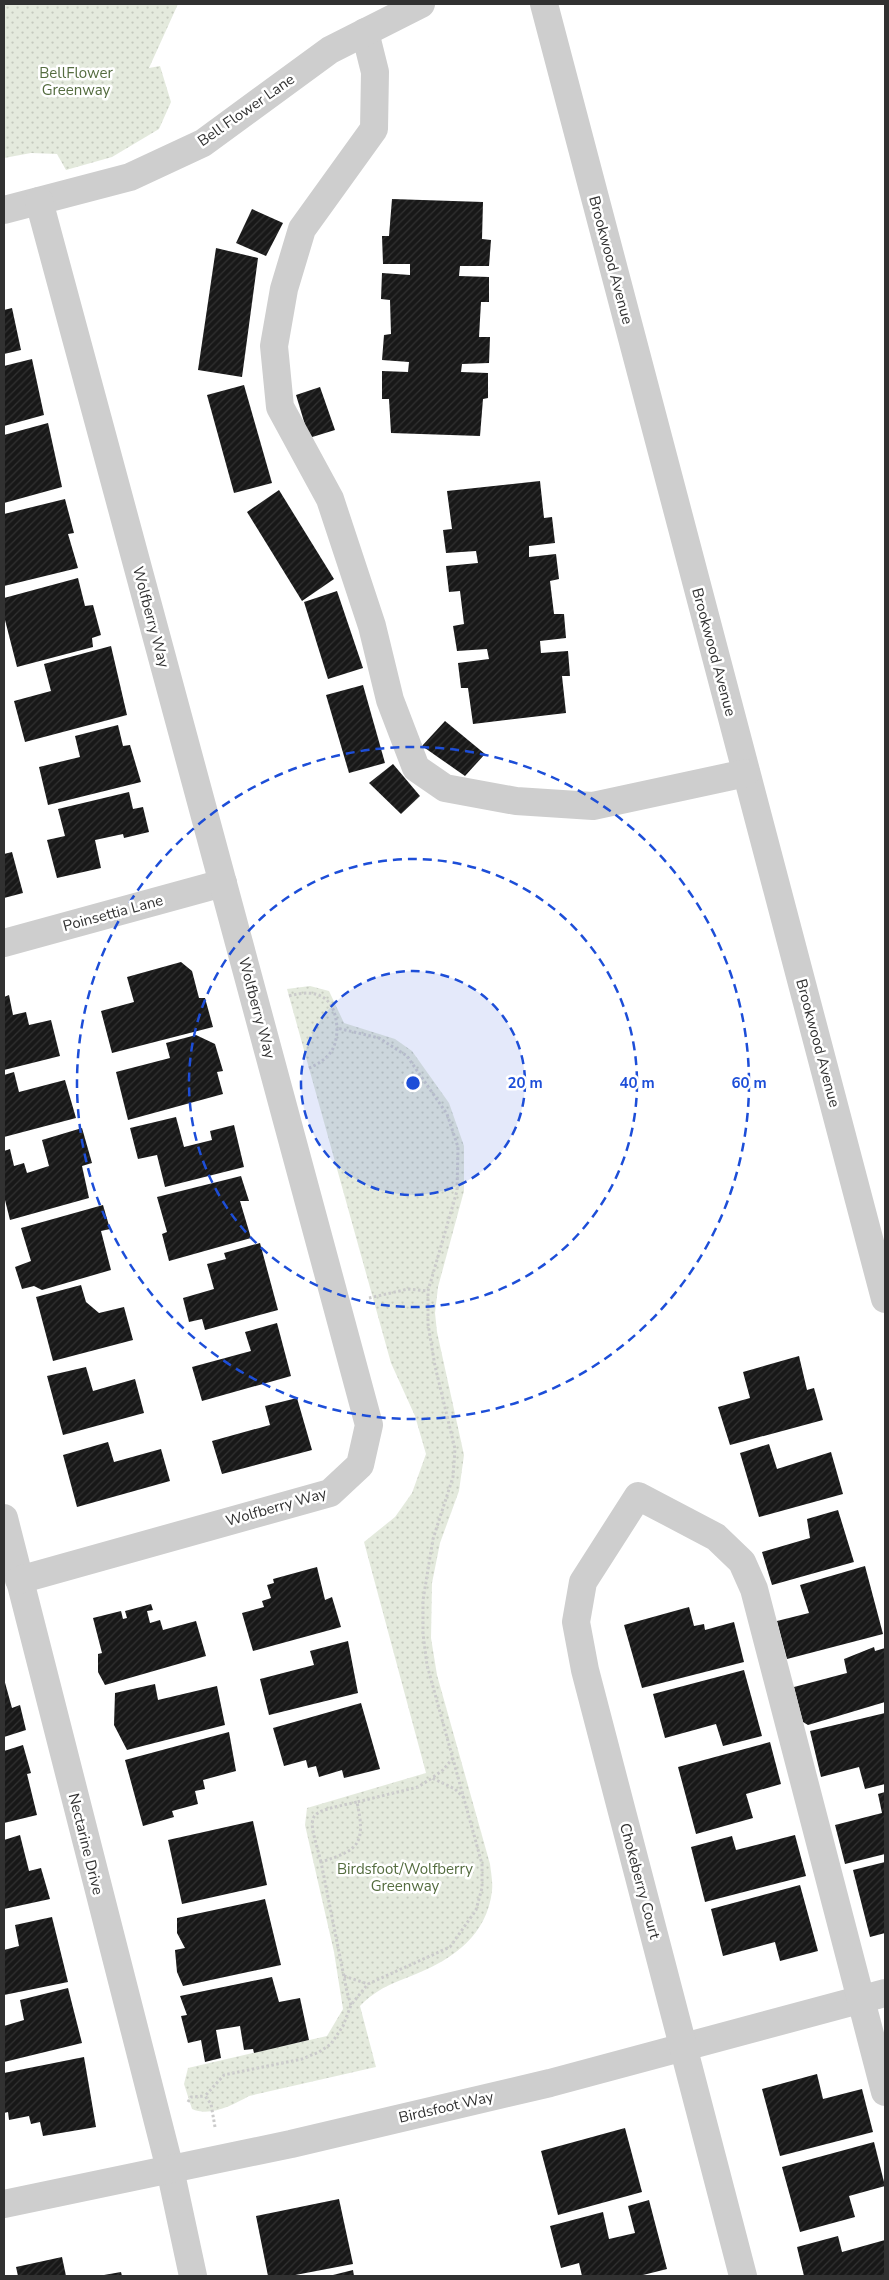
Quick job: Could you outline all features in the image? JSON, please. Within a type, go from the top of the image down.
[{"type":"street","name":"Bell Flower Lane","points":[[4,210],[130,177],[203,143],[330,50],[421,4]]},
{"type":"street","name":"Brookwood Avenue","points":[[544,4],[885,1299]]},
{"type":"street","points":[[365,32],[375,72],[374,129],[302,230],[284,290],[274,346],[280,407],[330,499],[372,626],[390,700],[416,768],[445,788],[516,801],[593,806],[746,773]]},
{"type":"street","name":"Wolfberry Way","points":[[20,1580],[330,1493],[360,1465],[369,1425],[39,201]]},
{"type":"street","name":"Poinsettia Lane","points":[[4,943],[223,883]]},
{"type":"street","name":"Chokeberry Court","points":[[743,2276],[585,1670],[576,1622],[583,1582],[638,1496],[716,1537],[742,1562],[754,1588],[873,1996]]},
{"type":"street","name":"Nectarine Drive","points":[[4,1518],[170,2169],[193,2276]]},
{"type":"street","points":[[873,1996],[885,2092]]},
{"type":"street","name":"Birdsfoot Way","points":[[4,2204],[222,2159],[550,2083],[873,1996]]},
{"type":"path","points":[[255,1002],[315,992],[330,1001],[337,1016],[337,1042],[331,1054],[320,1063],[308,1068],[275,1075]]},
{"type":"path","points":[[222,2159],[211,2104],[205,2096],[224,2075],[302,2059],[319,2052],[331,2044],[343,2026],[351,2005],[368,1984],[450,1947],[476,1910],[482,1888],[482,1864],[427,1664],[423,1634],[423,1600],[427,1566],[433,1539],[453,1477],[455,1449],[432,1349],[428,1324],[428,1291],[457,1191],[458,1146],[447,1114],[407,1056],[379,1038],[337,1028]]},
{"type":"path","points":[[337,1306],[408,1289],[428,1291]]},
{"type":"path","points":[[351,2005],[311,1823],[313,1816],[319,1811],[418,1787],[443,1770],[453,1757]]},
{"type":"path","points":[[432,1778],[455,1789],[464,1798]]},
{"type":"path","points":[[321,1862],[352,1851],[359,1839],[360,1822],[357,1802]]},
{"type":"path","points":[[344,1975],[368,1984]]},
{"type":"green space","name":"BellFlower Greenway","points":[[4,4],[178,4],[149,68],[160,66],[171,102],[159,129],[112,157],[66,170],[57,154],[31,153],[4,158]]},
{"type":"green space","name":"Birdsfoot/Wolfberry Greenway","points":[[310,986],[329,991],[344,1023],[395,1039],[412,1051],[449,1103],[464,1146],[464,1191],[438,1287],[435,1313],[437,1332],[464,1455],[459,1491],[440,1543],[432,1583],[431,1638],[437,1675],[490,1864],[492,1891],[489,1907],[476,1933],[455,1953],[430,1968],[380,1990],[360,2006],[376,2067],[249,2096],[221,2109],[206,2112],[192,2109],[184,2084],[188,2068],[327,2036],[343,2009],[334,1952],[305,1825],[307,1808],[426,1773],[364,1542],[395,1517],[412,1493],[426,1454],[415,1416],[391,1363],[287,989]]},
{"type":"building","points":[[392,199],[483,202],[482,239],[491,240],[489,266],[460,266],[459,276],[489,277],[489,302],[481,302],[479,337],[490,337],[489,363],[462,364],[461,372],[488,373],[488,398],[483,399],[480,436],[391,433],[389,399],[382,399],[382,371],[408,372],[409,362],[382,360],[384,335],[391,334],[390,300],[381,299],[382,273],[410,275],[410,264],[383,264],[382,236],[389,236]]},
{"type":"building","points":[[252,209],[283,223],[266,256],[236,243]]},
{"type":"building","points":[[216,248],[258,258],[242,377],[198,370]]},
{"type":"building","points":[[12,308],[21,350],[4,354],[4,310]]},
{"type":"building","points":[[32,359],[44,415],[4,426],[4,366]]},
{"type":"building","points":[[244,385],[272,483],[234,493],[207,395]]},
{"type":"building","points":[[320,387],[335,430],[309,438],[296,395]]},
{"type":"building","points":[[48,423],[62,487],[4,503],[4,435]]},
{"type":"building","points":[[540,481],[544,518],[552,517],[555,543],[529,546],[529,557],[556,554],[559,579],[550,581],[554,614],[564,614],[566,638],[540,641],[541,653],[568,651],[570,676],[562,676],[566,713],[473,724],[468,688],[461,688],[458,663],[489,659],[487,649],[457,651],[453,626],[464,624],[460,591],[449,592],[446,566],[478,563],[476,551],[446,553],[443,530],[452,529],[447,491]]},
{"type":"building","points":[[279,490],[334,579],[302,601],[247,512]]},
{"type":"building","points":[[65,499],[74,533],[68,534],[78,568],[4,586],[4,514]]},
{"type":"building","points":[[78,578],[85,606],[93,605],[101,635],[92,638],[93,647],[17,667],[4,616],[4,598]]},
{"type":"building","points":[[337,591],[363,668],[328,679],[304,602]]},
{"type":"building","points":[[111,646],[127,715],[25,742],[14,701],[51,691],[44,664]]},
{"type":"building","points":[[363,685],[385,763],[349,773],[326,695]]},
{"type":"building","points":[[445,721],[485,754],[465,776],[422,746]]},
{"type":"building","points":[[118,725],[123,746],[130,745],[141,782],[48,805],[39,767],[80,757],[75,736]]},
{"type":"building","points":[[393,764],[420,796],[401,814],[369,783]]},
{"type":"building","points":[[129,792],[133,809],[143,807],[149,832],[124,838],[123,834],[95,840],[101,868],[57,878],[47,840],[65,836],[58,809]]},
{"type":"building","points":[[12,852],[23,893],[4,898],[4,854]]},
{"type":"building","points":[[181,962],[192,971],[199,998],[205,998],[213,1027],[112,1053],[101,1011],[134,1002],[127,977]]},
{"type":"building","points":[[9,995],[13,1015],[26,1012],[29,1025],[51,1020],[60,1056],[4,1070],[4,997]]},
{"type":"building","points":[[196,1035],[215,1044],[223,1071],[217,1072],[223,1094],[128,1120],[116,1072],[170,1058],[166,1043]]},
{"type":"building","points":[[14,1072],[19,1092],[65,1080],[76,1118],[4,1137],[4,1075]]},
{"type":"building","points":[[176,1117],[184,1147],[212,1140],[210,1131],[234,1125],[244,1167],[165,1187],[157,1155],[138,1159],[130,1128]]},
{"type":"building","points":[[82,1128],[92,1163],[82,1166],[89,1198],[10,1220],[4,1196],[4,1151],[10,1149],[14,1166],[24,1163],[27,1173],[49,1166],[42,1140]]},
{"type":"building","points":[[241,1176],[249,1201],[240,1201],[251,1238],[169,1261],[162,1234],[167,1232],[157,1197]]},
{"type":"building","points":[[103,1205],[110,1229],[101,1231],[111,1270],[42,1290],[34,1286],[22,1289],[15,1267],[31,1261],[21,1228]]},
{"type":"building","points":[[260,1243],[278,1310],[205,1330],[202,1319],[189,1322],[183,1298],[214,1289],[207,1264],[226,1259],[224,1253]]},
{"type":"building","points":[[81,1285],[86,1302],[99,1313],[124,1307],[133,1340],[53,1361],[36,1297]]},
{"type":"building","points":[[277,1323],[291,1376],[202,1401],[192,1367],[251,1351],[245,1332]]},
{"type":"building","points":[[799,1356],[807,1390],[814,1388],[823,1420],[730,1445],[718,1407],[750,1398],[743,1372]]},
{"type":"building","points":[[86,1367],[93,1391],[135,1379],[144,1413],[63,1435],[47,1376]]},
{"type":"building","points":[[297,1398],[312,1450],[222,1474],[212,1441],[270,1425],[265,1406]]},
{"type":"building","points":[[108,1442],[114,1462],[161,1449],[170,1481],[77,1507],[63,1455]]},
{"type":"building","points":[[769,1444],[777,1469],[831,1452],[843,1494],[759,1517],[740,1453]]},
{"type":"building","points":[[838,1510],[854,1562],[772,1585],[762,1552],[810,1538],[807,1519]]},
{"type":"building","points":[[865,1566],[883,1634],[787,1659],[777,1621],[809,1613],[800,1585]]},
{"type":"building","points":[[317,1567],[325,1600],[332,1597],[341,1627],[253,1651],[242,1613],[264,1607],[262,1601],[271,1598],[267,1585],[274,1583],[273,1579]]},
{"type":"building","points":[[151,1604],[153,1610],[147,1611],[150,1623],[160,1620],[163,1630],[196,1621],[206,1656],[105,1685],[98,1672],[98,1654],[102,1653],[93,1618],[121,1611],[123,1619],[127,1618],[125,1611]]},
{"type":"building","points":[[689,1607],[694,1626],[704,1624],[705,1630],[734,1622],[744,1662],[642,1688],[624,1625]]},
{"type":"building","points":[[348,1641],[358,1693],[269,1715],[260,1679],[314,1665],[310,1651]]},
{"type":"building","points":[[874,1647],[875,1651],[885,1648],[885,1702],[808,1725],[803,1722],[794,1687],[847,1673],[844,1659]]},
{"type":"building","points":[[744,1670],[762,1736],[723,1746],[716,1724],[665,1738],[653,1694]]},
{"type":"building","points":[[4,1679],[12,1708],[20,1705],[26,1730],[4,1737]]},
{"type":"building","points":[[155,1684],[158,1700],[217,1686],[225,1725],[127,1750],[114,1725],[115,1693]]},
{"type":"building","points":[[361,1703],[380,1769],[344,1778],[342,1770],[319,1777],[316,1766],[308,1768],[306,1760],[284,1766],[273,1728]]},
{"type":"building","points":[[885,1713],[885,1784],[865,1789],[859,1767],[821,1777],[810,1731]]},
{"type":"building","points":[[229,1732],[236,1771],[203,1780],[205,1789],[195,1791],[198,1804],[172,1811],[174,1817],[143,1826],[125,1760]]},
{"type":"building","points":[[770,1742],[781,1784],[746,1794],[753,1818],[696,1834],[678,1767]]},
{"type":"building","points":[[23,1745],[31,1773],[27,1774],[37,1815],[4,1823],[4,1751]]},
{"type":"building","points":[[885,1792],[885,1854],[845,1864],[835,1825],[882,1813],[878,1794]]},
{"type":"building","points":[[253,1821],[267,1885],[182,1904],[168,1840]]},
{"type":"building","points":[[20,1835],[29,1871],[41,1868],[50,1899],[4,1909],[4,1840]]},
{"type":"building","points":[[795,1835],[806,1876],[705,1902],[691,1847],[732,1836],[736,1850]]},
{"type":"building","points":[[885,1862],[885,1933],[870,1937],[853,1870]]},
{"type":"building","points":[[800,1885],[818,1951],[780,1961],[775,1942],[723,1956],[711,1909]]},
{"type":"building","points":[[265,1899],[281,1965],[183,1986],[177,1972],[175,1950],[185,1948],[177,1933],[177,1918]]},
{"type":"building","points":[[52,1917],[68,1982],[4,1995],[4,1950],[19,1946],[15,1925]]},
{"type":"building","points":[[272,1977],[279,2002],[300,1998],[309,2040],[254,2053],[253,2049],[244,2050],[240,2026],[216,2030],[221,2058],[205,2062],[201,2040],[188,2043],[181,2016],[187,2015],[180,1996]]},
{"type":"building","points":[[68,1988],[82,2043],[4,2062],[4,2026],[24,2020],[20,2000]]},
{"type":"building","points":[[84,2057],[96,2127],[43,2136],[40,2122],[31,2124],[29,2116],[9,2120],[8,2112],[4,2113],[4,2073]]},
{"type":"building","points":[[817,2074],[823,2099],[862,2089],[873,2132],[780,2156],[762,2089]]},
{"type":"building","points":[[625,2128],[642,2192],[558,2215],[541,2151]]},
{"type":"building","points":[[874,2142],[885,2186],[849,2196],[855,2217],[800,2232],[782,2167]]},
{"type":"building","points":[[339,2199],[353,2264],[290,2276],[268,2276],[256,2216]]},
{"type":"building","points":[[649,2200],[667,2269],[639,2276],[582,2276],[579,2263],[561,2268],[550,2226],[603,2212],[609,2239],[635,2233],[628,2206]]},
{"type":"building","points":[[838,2236],[842,2252],[885,2240],[885,2276],[804,2276],[797,2247]]},
{"type":"building","points":[[62,2257],[66,2276],[18,2276],[16,2267]]},
{"type":"building","points":[[353,2270],[354,2276],[329,2276]]},
{"type":"building","points":[[121,2272],[122,2276],[104,2276],[104,2275]]}]
